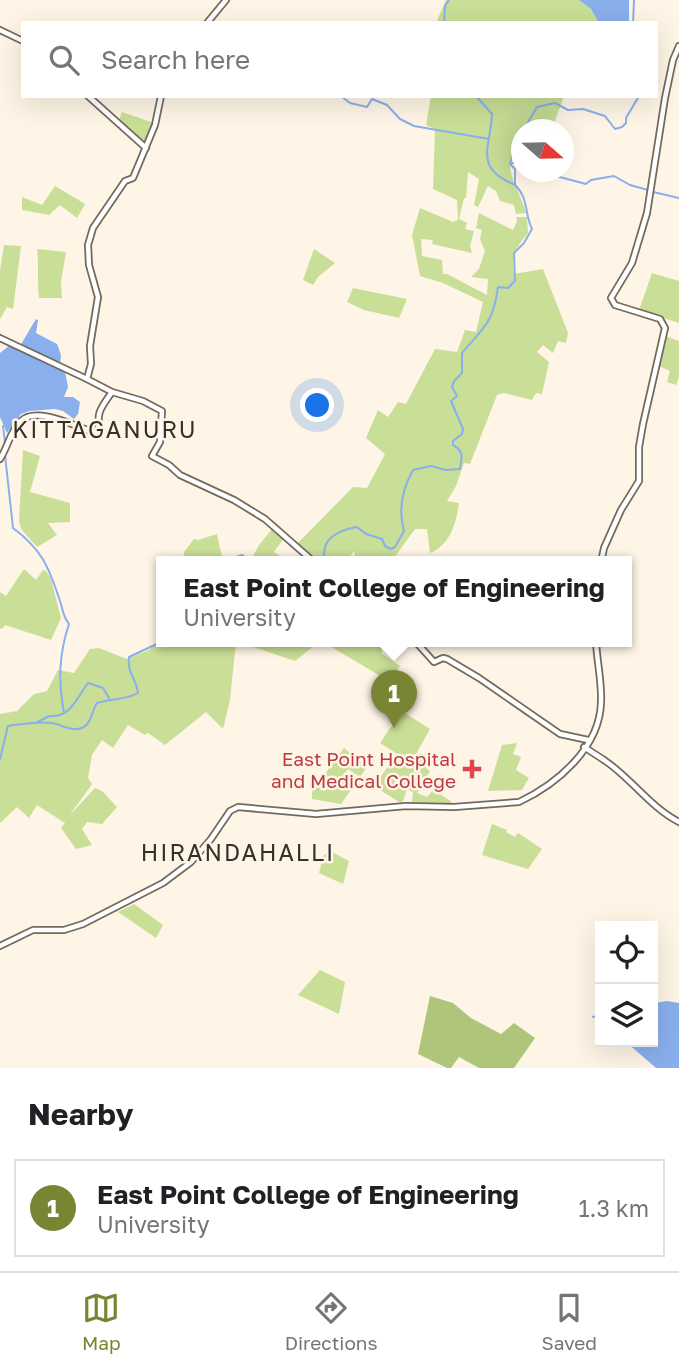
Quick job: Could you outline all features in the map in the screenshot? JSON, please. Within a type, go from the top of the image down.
[{"type":"main road","points":[[209,21],[226,0]]},
{"type":"main road","points":[[0,30],[21,40]]},
{"type":"main road","points":[[603,556],[609,536],[639,481],[641,432],[664,328],[660,319],[615,305],[611,301],[632,263],[647,213],[665,98],[673,60],[679,46]]},
{"type":"main road","points":[[90,98],[146,148]]},
{"type":"main road","points":[[87,379],[97,297],[89,265],[88,245],[93,228],[125,181],[133,178],[146,148],[161,98]]},
{"type":"main road","points":[[0,338],[112,392],[143,401],[162,411],[160,442],[152,456],[180,475],[234,500],[265,519],[307,556]]},
{"type":"main road","points":[[0,459],[9,439],[21,421],[27,417],[54,416],[75,427],[99,434],[97,417],[112,392]]},
{"type":"main road","points":[[420,647],[434,662],[447,659],[560,734],[588,740]]},
{"type":"main road","points":[[0,946],[33,930],[64,930],[83,924],[157,887],[191,862],[211,839],[221,822],[238,807],[316,814],[406,806],[454,807],[519,802],[568,771],[597,725],[601,704],[596,647]]},
{"type":"main road","points":[[584,747],[623,775],[666,815],[679,822]]},
{"type":"green space","points":[[446,0],[579,0],[591,9],[598,21],[437,21]]},
{"type":"green space","points":[[431,98],[563,98],[556,119],[511,119],[511,182],[514,182],[526,213],[516,214],[514,205],[500,201],[496,191],[488,186],[478,207],[474,205],[479,179],[468,172],[466,198],[459,219],[467,223],[465,229],[474,231],[470,246],[472,253],[432,244],[433,240],[421,239],[422,256],[442,260],[443,274],[487,295],[488,279],[471,277],[479,269],[485,251],[480,239],[482,230],[476,228],[479,213],[513,230],[516,217],[527,217],[528,233],[515,252],[514,274],[543,269],[568,333],[566,343],[558,341],[553,353],[543,345],[537,352],[549,362],[542,394],[536,393],[532,400],[504,393],[497,395],[470,464],[464,463],[447,501],[459,503],[454,526],[443,545],[430,553],[427,529],[415,529],[395,556],[355,556],[354,551],[350,556],[311,556],[297,544],[353,487],[367,488],[385,454],[366,438],[378,410],[388,417],[398,402],[406,404],[435,349],[457,352],[465,330],[476,332],[483,302],[443,283],[420,276],[412,235],[420,208],[453,222],[458,220],[457,200],[433,189],[435,129],[426,125]]},
{"type":"green space","points":[[122,112],[154,123],[146,145],[118,123]]},
{"type":"green space","points":[[55,186],[85,204],[77,218],[60,205],[49,215],[22,210],[22,197],[42,205]]},
{"type":"green space","points":[[4,245],[21,246],[13,309],[7,307],[0,319],[0,271]]},
{"type":"green space","points":[[37,249],[66,252],[61,282],[62,298],[39,298]]},
{"type":"green space","points":[[314,249],[335,263],[318,277],[313,285],[303,280]]},
{"type":"green space","points":[[652,273],[679,281],[679,323],[639,310]]},
{"type":"green space","points":[[353,288],[407,299],[399,318],[364,310],[347,302]]},
{"type":"green space","points":[[665,336],[679,341],[679,377],[676,385],[667,382],[670,371],[659,366]]},
{"type":"green space","points":[[23,450],[40,456],[30,492],[70,503],[70,522],[48,523],[57,535],[37,547],[21,529],[19,520]]},
{"type":"green space","points":[[272,529],[284,538],[274,552],[280,556],[253,556]]},
{"type":"green space","points":[[217,534],[222,556],[184,556],[194,539]]},
{"type":"green space","points":[[24,569],[36,580],[43,570],[51,579],[61,618],[51,640],[5,625],[0,628],[0,592],[6,596]]},
{"type":"green space","points":[[156,644],[156,647],[235,647],[230,700],[223,729],[206,712],[165,745],[148,733],[145,735],[128,725],[113,748],[102,740],[92,755],[88,778],[92,784],[69,816],[95,788],[102,791],[117,807],[102,824],[87,822],[82,829],[92,845],[76,849],[61,828],[65,823],[37,805],[29,818],[17,807],[0,823],[0,714],[17,711],[34,694],[47,691],[58,670],[74,673],[90,649],[99,648],[127,659],[149,650]]},
{"type":"green space","points":[[253,647],[313,647],[295,661]]},
{"type":"green space","points":[[331,647],[384,647],[381,653],[400,666],[389,681]]},
{"type":"green space","points":[[402,711],[430,729],[411,763],[380,743]]},
{"type":"green space","points":[[517,743],[513,754],[521,757],[516,770],[529,778],[522,790],[488,791],[502,745]]},
{"type":"green space","points":[[344,748],[367,767],[360,777],[348,769],[344,775],[355,784],[341,804],[312,799],[312,792]]},
{"type":"green space","points":[[420,753],[430,758],[426,768],[430,771],[417,793],[427,797],[433,790],[451,801],[451,805],[412,802],[413,792],[407,789],[402,804],[374,786],[392,761],[402,767],[404,764],[411,768]]},
{"type":"green space","points":[[492,824],[507,830],[506,832],[515,837],[518,833],[542,849],[528,869],[482,855]]},
{"type":"green space","points":[[330,851],[349,861],[343,884],[319,873],[323,856]]},
{"type":"green space","points":[[134,904],[163,925],[156,938],[118,912]]},
{"type":"green space","points":[[320,970],[345,982],[339,1014],[298,995]]},
{"type":"green space","points":[[430,996],[453,1003],[471,1018],[501,1034],[514,1023],[535,1038],[514,1068],[479,1068],[459,1057],[451,1068],[447,1068],[418,1054]]},
{"type":"water","points":[[579,0],[629,0],[629,21],[598,21],[591,9]]},
{"type":"water","points":[[36,319],[36,333],[57,344],[61,355],[60,365],[20,346]]},
{"type":"water","points":[[10,345],[65,372],[68,387],[64,397],[73,397],[80,402],[78,414],[74,419],[55,409],[29,411],[21,414],[7,433],[0,417],[0,353]]},
{"type":"water","points":[[658,1002],[679,1003],[679,1068],[656,1068],[632,1047],[658,1047]]},
{"type":"waterway","points":[[444,21],[445,6],[449,0]]},
{"type":"waterway","points":[[633,21],[634,0]]},
{"type":"waterway","points":[[344,98],[350,103],[367,107],[372,99],[387,105],[400,119],[414,126],[489,139]]},
{"type":"waterway","points":[[478,98],[492,114],[487,155],[489,163],[493,170],[513,184]]},
{"type":"waterway","points":[[323,556],[328,540],[340,532],[357,527],[366,534],[382,539],[385,546],[391,549],[395,547],[404,531],[402,499],[413,470],[431,466],[446,470],[460,469],[461,455],[453,441],[462,434],[463,429],[451,401],[457,396],[452,387],[462,373],[462,353],[490,317],[498,287],[508,288],[515,281],[514,253],[532,229],[524,200],[515,185],[515,169],[510,164],[520,130],[537,107],[555,103],[568,110],[583,109],[605,116],[615,129],[626,123],[626,118],[638,98]]},
{"type":"waterway","points":[[574,181],[586,184],[591,180],[614,176],[630,185],[648,190]]},
{"type":"waterway","points":[[653,192],[679,198]]},
{"type":"waterway","points":[[3,426],[5,442]]},
{"type":"waterway","points":[[5,455],[13,528],[42,558],[69,624],[60,668],[64,713]]},
{"type":"waterway","points":[[239,556],[243,556]]},
{"type":"waterway","points":[[0,759],[8,726],[46,722],[80,729],[89,722],[97,703],[138,693],[129,668],[129,657],[156,644]]},
{"type":"waterway","points":[[38,722],[49,716],[63,714],[77,700],[88,683],[103,688],[109,698]]},
{"type":"place","name":"East Point College of Engineering","points":[[394,728]]},
{"type":"place","name":"East Point Hospital and Medical College","points":[[472,769]]},
{"type":"district","name":"KITTAGANURU","points":[[105,429]]},
{"type":"district","name":"HIRANDAHALLI","points":[[238,852]]}]
